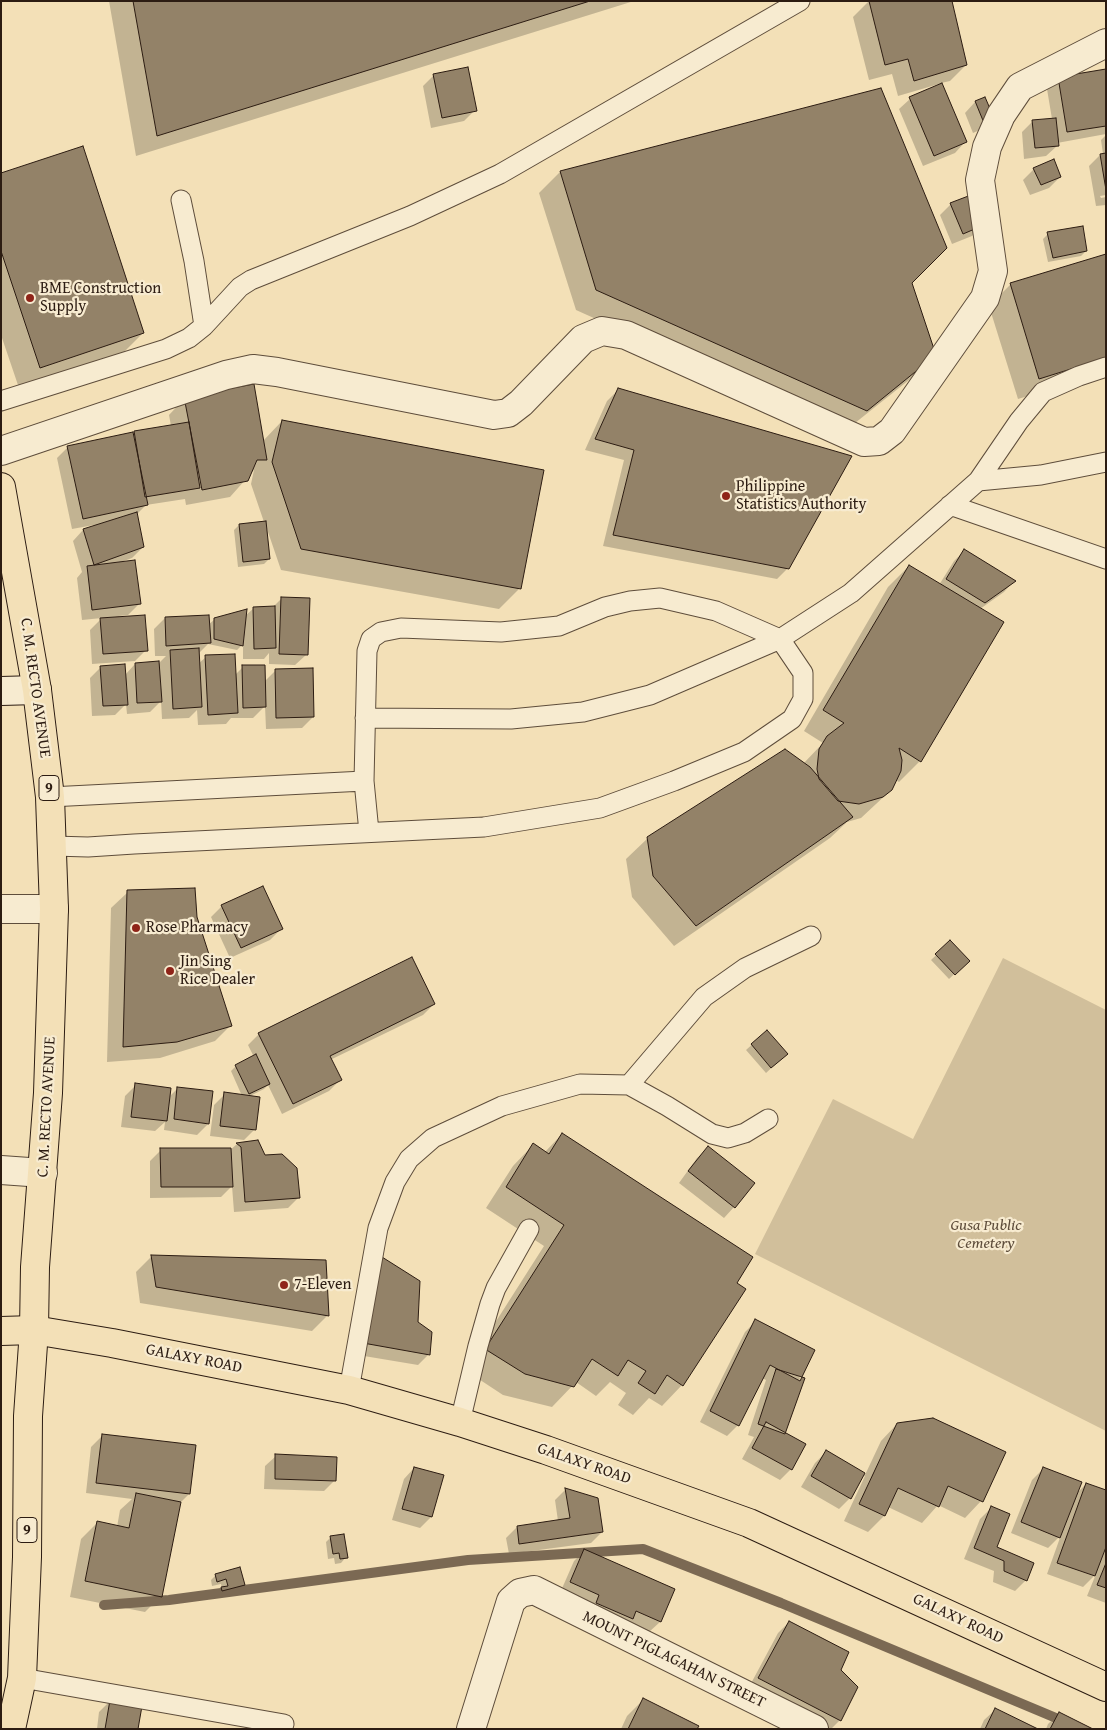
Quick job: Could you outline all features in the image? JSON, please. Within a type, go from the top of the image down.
[{"type":"main road","name":"C. M. RECTO AVENUE","points":[[1,487],[37,690],[50,797],[54,909],[52,1010],[43,1173],[35,1267],[34,1330],[28,1416],[27,1557],[22,1678],[11,1729]]},
{"type":"main road","name":"GALAXY ROAD","points":[[1,1331],[34,1330],[112,1343],[349,1390],[460,1422],[546,1450],[749,1522],[1106,1687]]},
{"type":"street","points":[[1,451],[226,375],[253,369],[278,372],[494,415],[508,413],[521,403],[583,338],[602,331],[626,335],[864,442],[879,441],[892,430],[984,298],[993,271],[980,180],[987,147],[1000,115],[1020,87],[1106,43]]},
{"type":"street","points":[[1,691],[37,690]]},
{"type":"street","points":[[1,909],[54,909]]},
{"type":"street","points":[[1,1170],[43,1173]]},
{"type":"street","name":"MOUNT PIGLAGAHAN STREET","points":[[471,1729],[511,1601],[520,1593],[534,1590],[814,1729]]},
{"type":"lane","points":[[1,401],[166,349],[189,338],[204,326],[240,287],[251,280],[410,216],[500,174],[800,1]]},
{"type":"lane","points":[[181,200],[194,261],[204,326]]},
{"type":"lane","points":[[365,718],[510,719],[583,712],[650,695],[780,639],[851,593],[978,481],[1019,421],[1043,392],[1079,376],[1106,367]]},
{"type":"lane","points":[[978,481],[1041,475],[1106,462]]},
{"type":"lane","points":[[950,505],[1106,560]]},
{"type":"lane","points":[[53,846],[88,847],[484,827],[600,808],[674,781],[744,752],[792,719],[802,699],[803,674],[780,639],[716,611],[660,598],[630,601],[605,607],[559,626],[502,632],[401,628],[381,632],[371,639],[366,651],[364,782],[369,832]]},
{"type":"lane","points":[[50,797],[364,782]]},
{"type":"lane","points":[[629,1085],[704,997],[745,968],[811,936]]},
{"type":"lane","points":[[349,1390],[378,1228],[395,1182],[409,1159],[433,1138],[502,1106],[580,1084],[629,1085],[712,1134],[728,1138],[745,1133],[768,1119]]},
{"type":"lane","points":[[460,1422],[490,1304],[496,1288],[529,1229]]},
{"type":"lane","points":[[22,1678],[284,1724]]},
{"type":"green space","name":"Gusa Public Cemetery","points":[[1003,958],[1106,1010],[1106,1431],[755,1254],[833,1099],[913,1139]]},
{"type":"building","points":[[133,1],[590,1],[157,136]]},
{"type":"building","points":[[869,1],[952,1],[967,65],[914,81],[908,59],[885,65]]},
{"type":"building","points":[[468,67],[477,111],[442,118],[433,74]]},
{"type":"building","points":[[1106,69],[1106,126],[1067,132],[1058,77]]},
{"type":"building","points":[[942,83],[967,142],[934,156],[909,97]]},
{"type":"building","points":[[881,88],[947,248],[912,283],[936,355],[867,411],[596,290],[560,171]]},
{"type":"building","points":[[985,97],[994,118],[984,123],[975,101]]},
{"type":"building","points":[[1056,118],[1059,146],[1035,148],[1032,120]]},
{"type":"building","points":[[83,146],[144,333],[40,368],[1,251],[1,173]]},
{"type":"building","points":[[1106,153],[1106,190],[1100,154]]},
{"type":"building","points":[[1054,159],[1061,177],[1041,185],[1033,168]]},
{"type":"building","points":[[971,195],[984,225],[963,234],[950,203]]},
{"type":"building","points":[[1083,226],[1087,251],[1053,258],[1047,232]]},
{"type":"building","points":[[1106,254],[1106,358],[1039,379],[1010,283]]},
{"type":"building","points":[[254,384],[267,460],[257,460],[248,481],[202,490],[184,397]]},
{"type":"building","name":"Philippine Statistics Authority","points":[[618,388],[852,456],[789,569],[613,535],[634,450],[595,439]]},
{"type":"building","points":[[282,420],[544,470],[521,589],[301,549],[272,462]]},
{"type":"building","points":[[189,422],[200,488],[145,497],[134,431]]},
{"type":"building","points":[[133,432],[148,505],[83,519],[67,446]]},
{"type":"building","points":[[137,512],[144,547],[94,565],[83,529]]},
{"type":"building","points":[[266,521],[270,559],[243,562],[239,524]]},
{"type":"building","points":[[964,549],[1016,581],[985,603],[946,579]]},
{"type":"building","points":[[135,560],[141,604],[92,610],[87,566]]},
{"type":"building","points":[[909,565],[1004,622],[921,762],[899,748],[902,760],[901,771],[892,790],[883,797],[859,804],[838,801],[819,779],[817,769],[819,749],[827,736],[844,723],[823,710]]},
{"type":"building","points":[[281,597],[310,598],[308,655],[279,654]]},
{"type":"building","points":[[275,606],[276,648],[254,649],[253,607]]},
{"type":"building","points":[[247,609],[243,646],[214,639],[214,618]]},
{"type":"building","points":[[145,615],[148,651],[103,654],[100,618]]},
{"type":"building","points":[[209,615],[211,643],[166,646],[165,617]]},
{"type":"building","points":[[199,648],[202,707],[173,709],[170,650]]},
{"type":"building","points":[[235,654],[238,713],[208,715],[205,655]]},
{"type":"building","points":[[159,661],[162,702],[137,703],[135,663]]},
{"type":"building","points":[[125,664],[128,705],[103,706],[100,666]]},
{"type":"building","points":[[242,665],[265,665],[266,707],[243,708]]},
{"type":"building","points":[[313,668],[314,717],[276,718],[275,669]]},
{"type":"building","points":[[785,749],[810,767],[853,817],[696,926],[653,876],[647,837]]},
{"type":"building","points":[[263,886],[283,929],[241,948],[221,905]]},
{"type":"building","name":"Jin Sing Rice Dealer","points":[[195,888],[197,917],[232,1026],[177,1042],[123,1047],[127,890]]},
{"type":"building","points":[[950,940],[970,961],[955,975],[935,954]]},
{"type":"building","points":[[412,957],[435,1004],[330,1056],[342,1080],[293,1104],[258,1033]]},
{"type":"building","points":[[767,1030],[788,1054],[771,1068],[751,1044]]},
{"type":"building","points":[[256,1054],[270,1084],[249,1094],[235,1065]]},
{"type":"building","points":[[135,1083],[171,1088],[167,1121],[131,1117]]},
{"type":"building","points":[[177,1087],[213,1091],[209,1124],[174,1119]]},
{"type":"building","points":[[224,1092],[260,1097],[256,1130],[220,1126]]},
{"type":"building","points":[[562,1133],[753,1257],[737,1283],[746,1289],[683,1386],[667,1375],[655,1394],[638,1383],[646,1371],[628,1360],[618,1376],[592,1359],[574,1387],[525,1374],[485,1349],[564,1225],[506,1187],[533,1143],[549,1154]]},
{"type":"building","points":[[258,1140],[265,1155],[282,1154],[297,1168],[300,1198],[245,1202],[241,1147],[236,1143]]},
{"type":"building","points":[[708,1146],[755,1183],[735,1208],[688,1171]]},
{"type":"building","points":[[160,1148],[231,1148],[233,1187],[161,1187]]},
{"type":"building","points":[[151,1255],[326,1260],[329,1316],[156,1287]]},
{"type":"building","points":[[382,1257],[420,1281],[418,1322],[432,1332],[430,1355],[363,1343]]},
{"type":"building","points":[[755,1319],[815,1350],[800,1381],[770,1365],[739,1426],[710,1411]]},
{"type":"building","points":[[776,1369],[805,1378],[785,1434],[758,1424]]},
{"type":"building","points":[[933,1418],[1006,1452],[983,1502],[948,1486],[939,1507],[898,1488],[885,1516],[859,1504],[897,1423]]},
{"type":"building","points":[[766,1422],[806,1444],[792,1470],[752,1448]]},
{"type":"building","points":[[102,1434],[196,1445],[190,1494],[96,1483]]},
{"type":"building","points":[[826,1450],[865,1473],[851,1499],[811,1476]]},
{"type":"building","points":[[275,1454],[337,1457],[336,1481],[275,1479]]},
{"type":"building","points":[[414,1467],[444,1475],[432,1517],[402,1509]]},
{"type":"building","points":[[1043,1467],[1082,1482],[1060,1538],[1021,1522]]},
{"type":"building","points":[[1086,1483],[1106,1490],[1106,1547],[1095,1576],[1057,1563]]},
{"type":"building","points":[[565,1488],[598,1498],[603,1532],[519,1544],[517,1526],[570,1518]]},
{"type":"building","points":[[136,1493],[181,1502],[162,1597],[85,1581],[97,1521],[129,1528]]},
{"type":"building","points":[[991,1506],[1010,1514],[997,1547],[1034,1563],[1027,1581],[1004,1571],[1004,1561],[974,1548]]},
{"type":"building","points":[[344,1534],[348,1558],[340,1559],[339,1553],[333,1554],[330,1536]]},
{"type":"building","points":[[584,1549],[675,1589],[661,1622],[636,1611],[633,1619],[596,1603],[599,1595],[570,1582]]},
{"type":"building","points":[[1106,1563],[1106,1588],[1097,1585]]},
{"type":"building","points":[[240,1567],[245,1585],[222,1591],[221,1587],[228,1586],[226,1579],[217,1582],[215,1574]]},
{"type":"building","points":[[789,1621],[849,1652],[841,1670],[858,1687],[841,1721],[758,1678]]},
{"type":"building","points":[[643,1698],[699,1726],[697,1729],[628,1729]]},
{"type":"building","points":[[110,1700],[142,1706],[138,1729],[105,1729]]},
{"type":"building","points":[[995,1708],[1038,1729],[985,1729]]},
{"type":"building","points":[[1059,1712],[1093,1729],[1050,1729]]},
{"type":"waterway","points":[[104,1605],[169,1600],[468,1560],[643,1549],[781,1603],[1068,1723]]},
{"type":"place","name":"BME Construction Supply","points":[[30,298]]},
{"type":"place","name":"Philippine Statistics Authority","points":[[726,496]]},
{"type":"place","name":"Rose Pharmacy","points":[[136,928]]},
{"type":"place","name":"Jin Sing Rice Dealer","points":[[170,971]]},
{"type":"place","name":"7-Eleven","points":[[284,1285]]}]
